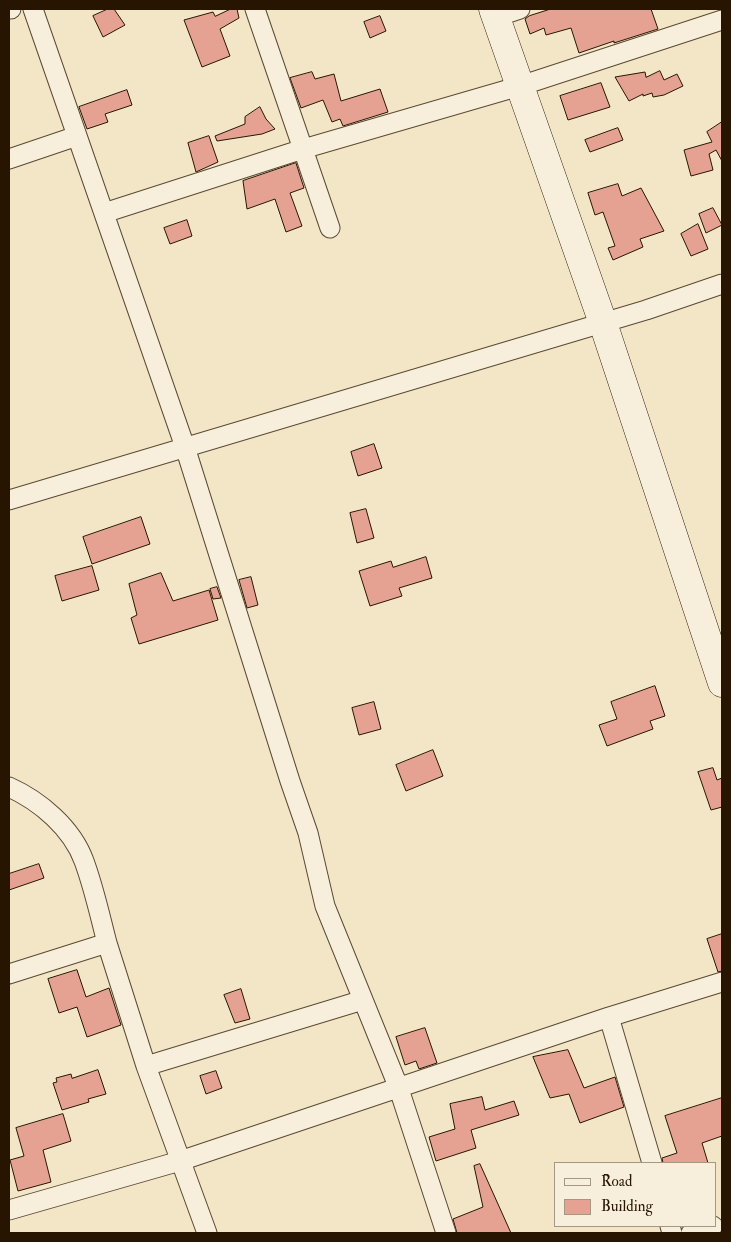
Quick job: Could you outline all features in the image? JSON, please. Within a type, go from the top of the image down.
[{"type":"street","points":[[33,9],[185,447],[308,833],[325,906],[398,1086],[446,1233]]},
{"type":"street","points":[[255,9],[330,228]]},
{"type":"street","points":[[503,11],[520,86],[603,322],[722,683]]},
{"type":"street","points":[[104,213],[303,149],[520,86],[722,20]]},
{"type":"street","points":[[9,158],[77,136]]},
{"type":"street","points":[[9,500],[646,310],[722,284]]},
{"type":"street","points":[[9,787],[28,796],[62,826],[76,845],[84,861],[146,1066],[207,1233]]},
{"type":"street","points":[[9,974],[108,943]]},
{"type":"street","points":[[9,1210],[180,1161],[398,1086],[722,982]]},
{"type":"street","points":[[146,1066],[363,1000]]},
{"type":"street","points":[[609,1017],[652,1162]]},
{"type":"street","points":[[691,1233],[708,1227]]},
{"type":"building","points":[[108,9],[114,9],[125,25],[103,37],[93,16]]},
{"type":"building","points":[[231,9],[237,9],[239,18],[220,29],[230,56],[202,67],[184,20],[213,12],[215,16]]},
{"type":"building","points":[[551,9],[651,9],[658,29],[579,53],[571,28],[546,35],[544,28],[530,34],[525,19]]},
{"type":"building","points":[[380,16],[386,31],[370,38],[364,22]]},
{"type":"building","points":[[660,71],[664,80],[677,74],[683,86],[664,95],[653,97],[652,93],[643,96],[643,94],[629,101],[615,77],[645,72],[646,77]]},
{"type":"building","points":[[312,72],[315,79],[334,74],[341,101],[380,89],[388,112],[343,126],[340,119],[332,122],[323,100],[301,108],[290,78]]},
{"type":"building","points":[[601,83],[610,107],[568,120],[560,96]]},
{"type":"building","points":[[127,90],[132,105],[105,114],[108,122],[87,129],[79,107]]},
{"type":"building","points":[[260,107],[266,119],[275,129],[262,134],[217,141],[215,136],[245,124],[245,117]]},
{"type":"building","points":[[722,122],[722,161],[716,150],[709,154],[713,170],[691,176],[684,150],[712,142],[707,132]]},
{"type":"building","points":[[618,128],[623,140],[590,152],[585,140]]},
{"type":"building","points":[[209,136],[218,162],[196,172],[188,143]]},
{"type":"building","points":[[296,163],[304,188],[290,193],[302,226],[286,232],[275,199],[247,209],[243,181]]},
{"type":"building","points":[[618,184],[622,196],[641,188],[664,231],[640,239],[643,247],[613,260],[608,248],[615,246],[603,212],[595,215],[588,193]]},
{"type":"building","points":[[713,208],[722,225],[706,233],[699,214]]},
{"type":"building","points":[[187,220],[192,236],[170,244],[164,228]]},
{"type":"building","points":[[698,224],[708,249],[691,256],[681,234]]},
{"type":"building","points":[[374,444],[382,468],[358,476],[351,452]]},
{"type":"building","points":[[366,509],[374,538],[357,543],[350,513]]},
{"type":"building","points":[[141,517],[150,544],[92,564],[83,537]]},
{"type":"building","points":[[426,557],[432,578],[399,588],[402,596],[370,606],[359,571],[391,561],[393,567]]},
{"type":"building","points":[[92,566],[99,590],[62,601],[55,576]]},
{"type":"building","points":[[161,573],[173,601],[209,590],[218,620],[139,644],[131,618],[137,615],[129,584]]},
{"type":"building","points":[[251,577],[258,605],[247,608],[239,580]]},
{"type":"building","points":[[217,587],[221,598],[213,599],[210,589]]},
{"type":"building","points":[[655,686],[665,716],[650,721],[653,729],[607,746],[599,725],[617,719],[611,702]]},
{"type":"building","points":[[374,702],[381,729],[359,735],[352,708]]},
{"type":"building","points":[[433,750],[443,776],[406,791],[396,765]]},
{"type":"building","points":[[713,768],[717,780],[722,778],[722,807],[711,810],[698,772]]},
{"type":"building","points":[[39,864],[44,878],[9,890],[9,874]]},
{"type":"building","points":[[722,934],[722,971],[718,972],[707,939]]},
{"type":"building","points":[[77,970],[86,997],[109,988],[121,1025],[87,1037],[77,1007],[59,1013],[48,979]]},
{"type":"building","points":[[241,989],[250,1019],[235,1023],[224,995]]},
{"type":"building","points":[[425,1028],[437,1063],[419,1069],[416,1061],[405,1065],[396,1037]]},
{"type":"building","points":[[568,1050],[584,1088],[615,1077],[624,1107],[580,1123],[569,1094],[550,1098],[533,1057]]},
{"type":"building","points":[[98,1070],[106,1094],[88,1099],[89,1102],[62,1110],[53,1083],[57,1082],[56,1078],[71,1074],[72,1078]]},
{"type":"building","points":[[216,1071],[222,1088],[206,1094],[200,1076]]},
{"type":"building","points":[[482,1097],[485,1110],[514,1101],[519,1115],[471,1130],[476,1148],[436,1161],[429,1137],[455,1129],[450,1104]]},
{"type":"building","points":[[722,1098],[722,1136],[702,1143],[708,1162],[663,1162],[662,1158],[677,1153],[665,1116]]},
{"type":"building","points":[[63,1114],[71,1141],[43,1150],[51,1182],[18,1191],[10,1160],[24,1156],[16,1128]]},
{"type":"building","points":[[480,1164],[511,1233],[457,1233],[453,1219],[483,1207],[474,1166]]}]
